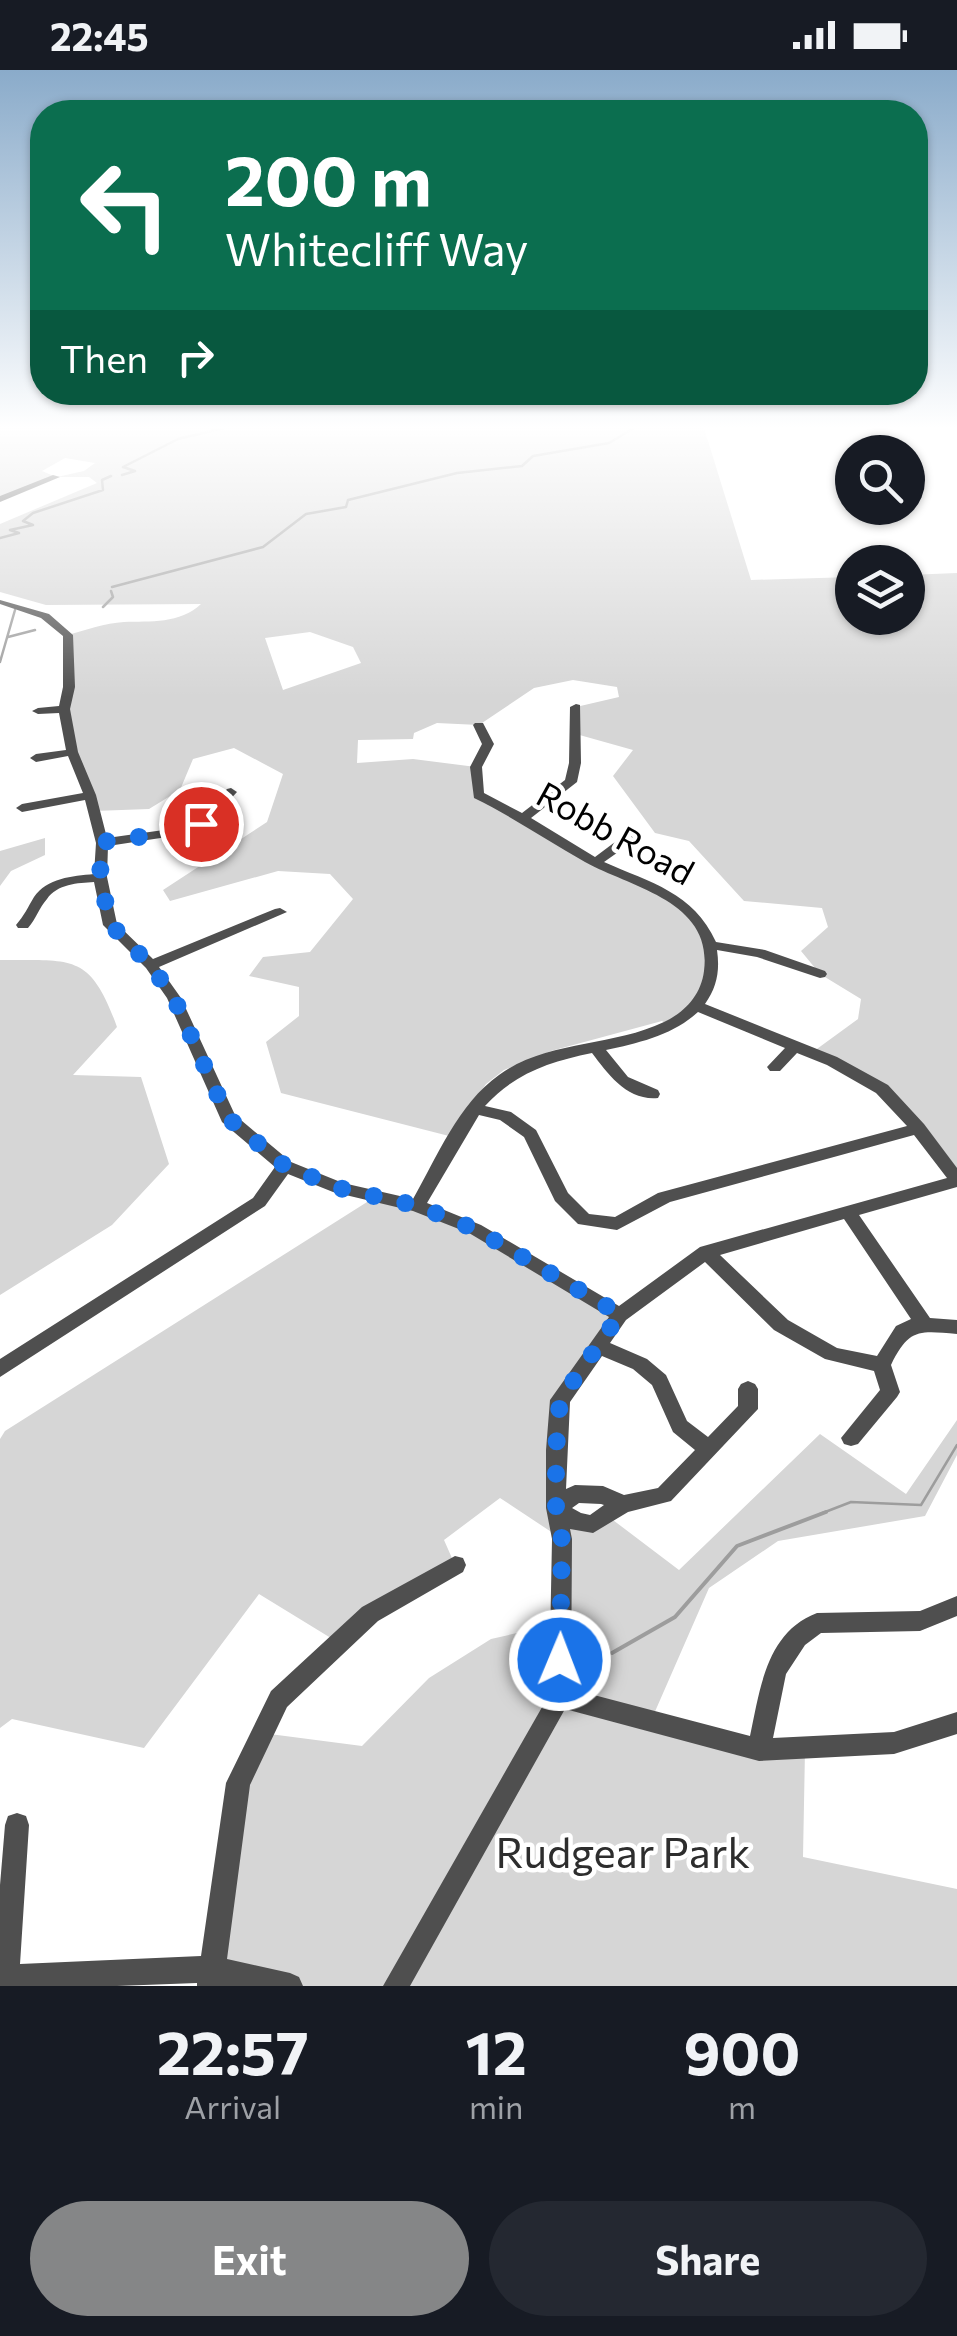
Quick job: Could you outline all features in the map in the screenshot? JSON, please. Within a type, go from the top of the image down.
[{"type":"street","points":[[3,602],[45,616],[68,634],[69,687],[64,709],[72,752],[90,795],[102,842],[100,876],[110,924],[151,966],[174,998],[228,1118],[285,1166],[339,1188],[418,1206],[475,1229],[620,1314]]},
{"type":"street","points":[[46,657],[66,654]]},
{"type":"street","points":[[525,816],[571,782],[577,747],[573,721],[576,707]]},
{"type":"street","points":[[38,711],[64,709]]},
{"type":"street","name":"Robb Road","points":[[479,724],[488,744],[476,766],[478,794],[525,816],[596,862],[673,896],[699,917],[712,945]]},
{"type":"street","points":[[36,758],[72,752]]},
{"type":"street","points":[[102,842],[196,829],[231,792]]},
{"type":"street","points":[[22,808],[90,795]]},
{"type":"street","points":[[596,862],[636,833]]},
{"type":"street","points":[[22,925],[36,913],[38,900],[47,889],[100,876]]},
{"type":"street","points":[[151,966],[280,912]]},
{"type":"street","points":[[418,1206],[489,1090],[522,1068],[669,1026],[698,1007],[712,974],[712,945],[760,953],[820,974]]},
{"type":"street","points":[[396,1986],[560,1697],[562,1540],[556,1508],[560,1400],[620,1314],[706,1252],[957,1180],[882,1088],[832,1061],[698,1007]]},
{"type":"street","points":[[595,1046],[622,1081],[652,1094]]},
{"type":"street","points":[[775,1067],[793,1048]]},
{"type":"street","points":[[475,1109],[505,1116],[530,1134],[561,1197],[584,1220],[617,1224],[664,1197],[918,1128]]},
{"type":"street","points":[[0,1369],[259,1202],[285,1166]]},
{"type":"street","points":[[848,1212],[923,1322]]},
{"type":"street","points":[[706,1252],[781,1325],[832,1354],[882,1365]]},
{"type":"street","points":[[851,1438],[890,1392],[882,1365],[895,1336],[923,1322],[957,1327]]},
{"type":"street","points":[[598,1346],[640,1364],[659,1380],[680,1426],[709,1450]]},
{"type":"street","points":[[556,1508],[575,1494],[602,1495],[624,1504],[664,1495],[748,1410],[748,1389]]},
{"type":"street","points":[[210,1978],[238,1784],[279,1699],[370,1614],[455,1565]]},
{"type":"street","points":[[759,1750],[775,1670],[796,1638],[806,1630],[817,1623],[920,1622],[957,1606]]},
{"type":"street","points":[[560,1697],[759,1750],[894,1743],[957,1723]]},
{"type":"street","points":[[17,1825],[4,1980],[210,1978],[290,1986]]},
{"type":"green space","points":[[16,517],[732,517],[751,580],[835,578],[835,635],[925,635],[925,574],[957,573],[957,1180],[882,1089],[810,1054],[858,1019],[861,999],[820,974],[801,951],[828,927],[822,908],[744,901],[689,841],[655,833],[613,776],[633,750],[576,734],[576,707],[619,697],[617,687],[573,680],[534,688],[479,725],[437,723],[414,733],[413,739],[358,740],[357,763],[413,759],[476,767],[478,795],[596,862],[673,896],[711,945],[698,1007],[669,1026],[662,1021],[551,1051],[504,1070],[486,1084],[449,1136],[281,1093],[266,1042],[299,1016],[299,987],[249,976],[263,957],[310,952],[353,899],[330,874],[278,871],[170,901],[163,890],[267,822],[283,774],[234,748],[193,759],[180,790],[149,809],[94,811],[64,709],[68,635],[110,624],[174,618],[201,604],[46,605],[0,592],[0,524]],"holes":[[[310,632],[353,647],[361,663],[283,690],[265,638]]]},
{"type":"green space","points":[[45,838],[45,855],[11,871],[0,886],[0,851]]},
{"type":"green space","points":[[0,960],[62,962],[87,973],[97,985],[117,1027],[73,1075],[141,1077],[169,1164],[112,1225],[0,1295]]},
{"type":"green space","name":"Rudgear Park","points":[[375,1197],[475,1229],[620,1315],[560,1400],[556,1508],[577,1522],[609,1517],[679,1570],[820,1434],[906,1494],[957,1420],[957,1455],[925,1516],[778,1541],[709,1588],[650,1723],[805,1750],[803,1857],[957,1889],[957,1986],[290,1986],[211,1969],[238,1783],[262,1733],[362,1746],[429,1678],[491,1639],[561,1623],[562,1539],[500,1498],[444,1540],[455,1565],[339,1643],[259,1594],[144,1748],[12,1719],[0,1728],[0,1439],[5,1431]]},
{"type":"waterway","points":[[0,538],[19,533],[10,530],[33,525],[23,521],[27,517]]},
{"type":"waterway","points":[[112,587],[263,547],[302,517]]},
{"type":"waterway","points":[[103,607],[113,597],[111,591]]},
{"type":"waterway","points":[[0,662],[15,610]]},
{"type":"waterway","points":[[8,637],[35,630]]},
{"type":"waterway","points":[[820,1514],[851,1502],[921,1505],[957,1445]]},
{"type":"waterway","points":[[612,1653],[675,1617],[737,1546],[826,1512]]},
{"type":"route","points":[[201,824],[196,829],[102,842],[100,876],[110,924],[151,966],[174,998],[228,1118],[285,1166],[339,1188],[418,1206],[475,1229],[620,1314],[560,1400],[556,1508],[562,1540],[560,1660]]}]
